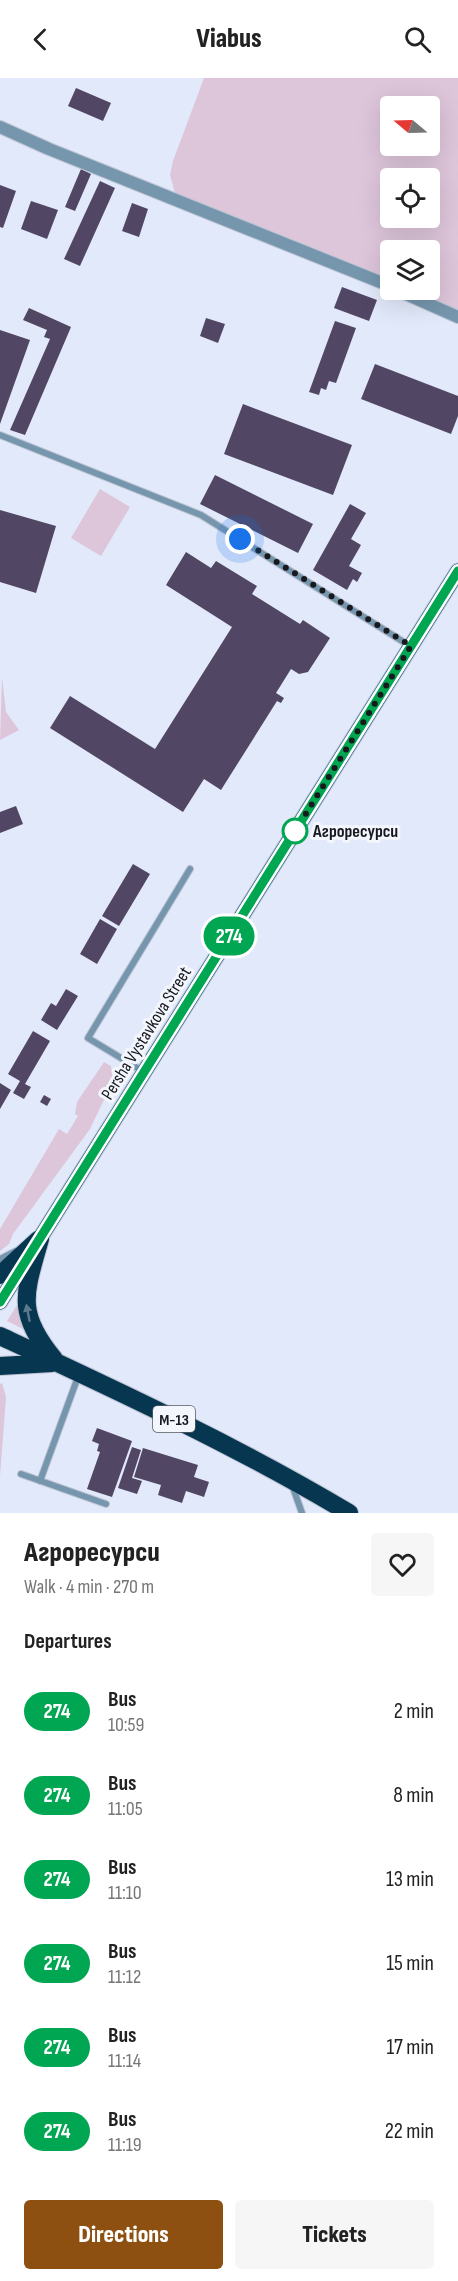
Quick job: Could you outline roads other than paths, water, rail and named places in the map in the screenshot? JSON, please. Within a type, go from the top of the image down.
[{"type":"highway","points":[[0,1275],[40,1239]]},
{"type":"highway","points":[[40,1239],[28,1282],[26,1305],[30,1327],[57,1362]]},
{"type":"highway","name":"М-13","points":[[0,1336],[291,1478],[349,1513]]},
{"type":"highway","points":[[0,1366],[57,1362]]},
{"type":"main road","name":"Persha Vystavkova Street","points":[[0,1302],[458,571]]},
{"type":"street","points":[[0,127],[60,154],[380,282]]},
{"type":"street","points":[[420,300],[458,317]]},
{"type":"lane","points":[[0,435],[72,461],[201,515],[411,646]]},
{"type":"lane","points":[[145,1072],[88,1038],[190,869]]},
{"type":"lane","points":[[0,1259],[40,1239]]},
{"type":"lane","points":[[40,1481],[79,1373]]},
{"type":"lane","points":[[21,1474],[106,1504]]},
{"type":"lane","points":[[291,1478],[302,1513]]},
{"type":"place","name":"Агроресурси","points":[[295,831]]}]
